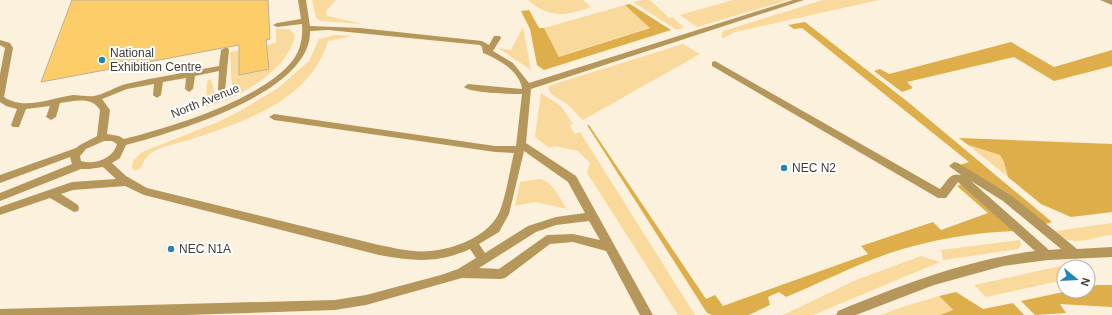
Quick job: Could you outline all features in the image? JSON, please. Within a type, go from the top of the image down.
[{"type":"street","name":"North Avenue","points":[[122,143],[180,126],[223,110],[249,97],[280,76],[299,57],[306,42],[302,0]]},
{"type":"street","points":[[468,87],[491,90],[527,89],[800,0]]},
{"type":"street","points":[[1104,0],[1112,3]]},
{"type":"street","points":[[105,162],[117,176],[144,191],[379,250],[407,255],[430,256],[456,250],[472,243],[495,229],[504,214],[521,147],[527,89],[516,68],[503,59],[486,51],[486,46],[482,43],[305,25],[277,26]]},
{"type":"street","points":[[490,52],[496,38]]},
{"type":"street","points":[[0,42],[7,45],[9,48],[0,97],[11,106],[56,102],[77,98],[94,99],[100,102],[105,110],[102,138]]},
{"type":"street","points":[[222,88],[225,50]]},
{"type":"street","points":[[715,64],[942,195],[955,177],[962,179],[1047,256]]},
{"type":"street","points":[[94,99],[125,87],[223,68]]},
{"type":"street","points":[[189,89],[191,74]]},
{"type":"street","points":[[157,95],[159,80]]},
{"type":"street","points":[[51,117],[56,102]]},
{"type":"street","points":[[16,125],[22,106]]},
{"type":"street","points":[[274,117],[495,149],[521,147],[572,179],[647,315]]},
{"type":"street","points":[[0,197],[80,165],[90,166],[105,162],[120,151],[122,143],[114,138],[102,138],[88,143],[78,152],[74,159],[76,163],[80,165]]},
{"type":"street","points":[[0,179],[78,152]]},
{"type":"street","points":[[954,166],[1007,198],[1075,254]]},
{"type":"street","points":[[0,212],[72,186],[126,182]]},
{"type":"street","points":[[51,193],[74,208]]},
{"type":"street","points":[[0,315],[335,305],[399,291],[462,272],[532,229],[556,221],[592,216]]},
{"type":"street","points":[[462,272],[502,274],[547,240],[573,238],[609,248]]},
{"type":"street","points":[[472,243],[483,260]]},
{"type":"street","points":[[842,315],[902,290],[964,270],[1026,257],[1112,252]]},
{"type":"shaded area","points":[[312,0],[336,0],[326,11],[327,16],[363,24],[321,21],[316,18]]},
{"type":"shaded area","points":[[528,0],[583,0],[591,7],[565,14],[558,14],[543,10]]},
{"type":"shaded area","points":[[650,0],[669,18],[672,17],[684,27],[677,30],[633,2]]},
{"type":"shaded area","points":[[733,0],[788,0],[697,27],[680,15]]},
{"type":"shaded area","points":[[823,0],[879,0],[735,32],[724,38],[721,37],[723,31]]},
{"type":"shaded area","points":[[630,4],[671,30],[544,70],[537,65],[530,29],[521,11],[529,10],[539,28],[544,28],[559,57],[650,28],[625,5]]},
{"type":"shaded area","points":[[625,5],[651,27],[559,57],[544,28]]},
{"type":"shaded area","points":[[805,22],[908,102],[1052,222],[1045,224],[1008,193],[960,165],[969,162],[802,28],[794,29],[788,25]]},
{"type":"shaded area","points":[[523,27],[531,70],[498,48],[511,50]]},
{"type":"shaded area","points":[[276,29],[289,29],[295,35],[291,48],[283,60],[273,71],[247,90],[219,103],[206,107],[207,81],[211,79],[215,95],[232,89],[230,52],[276,43]]},
{"type":"shaded area","points":[[335,35],[352,36],[328,41],[320,61],[307,78],[292,93],[275,105],[235,124],[156,150],[148,156],[141,168],[134,171],[132,167],[133,161],[142,152],[218,122],[240,111],[278,88],[309,61],[319,39]]},
{"type":"shaded area","points":[[1011,42],[1054,67],[1112,50],[1112,66],[1054,81],[1014,57],[907,82],[913,88],[902,92],[874,71],[880,69],[889,74]]},
{"type":"shaded area","points":[[683,44],[700,54],[583,120],[566,103],[550,92],[548,86]]},
{"type":"shaded area","points":[[541,93],[561,106],[573,124],[570,126],[575,134],[580,132],[695,315],[678,315],[587,173],[590,163],[578,151],[554,146],[549,148],[535,137]]},
{"type":"shaded area","points":[[587,125],[589,125],[706,299],[715,295],[723,306],[868,254],[861,246],[933,222],[941,230],[988,213],[957,186],[962,184],[1016,231],[968,235],[905,248],[864,263],[786,297],[779,292],[768,297],[770,305],[749,315],[712,315],[707,313]]},
{"type":"shaded area","points":[[959,138],[1112,144],[1112,212],[1071,217],[1041,204],[1008,177],[1004,162],[1000,155],[968,145]]},
{"type":"shaded area","points":[[968,145],[1000,155],[1004,162],[1008,177]]},
{"type":"shaded area","points":[[540,179],[552,187],[567,209],[535,202],[515,206],[520,182]]},
{"type":"shaded area","points":[[1112,223],[1112,235],[1075,241],[1062,237],[1056,231]]},
{"type":"shaded area","points":[[1020,240],[1021,245],[1018,249],[943,260],[941,250]]},
{"type":"shaded area","points":[[921,256],[940,262],[813,315],[783,315],[856,280]]},
{"type":"shaded area","points":[[1056,267],[1056,282],[986,297],[974,285]]},
{"type":"shaded area","points":[[1096,285],[1112,285],[1112,307],[1060,304],[1066,313],[1035,315],[1021,301],[1056,294],[1056,299],[1096,299]]},
{"type":"shaded area","points":[[956,292],[983,309],[1013,303],[1024,315],[940,315],[953,310],[939,296]]},
{"type":"shaded area","points":[[939,296],[953,311],[940,315],[881,315],[899,308]]},
{"type":"building","name":"National Exhibition Centre","points":[[72,0],[268,0],[270,39],[266,40],[269,69],[239,75],[239,45],[41,82]]},
{"type":"place","name":"National Exhibition Centre","points":[[102,60]]},
{"type":"place","name":"NEC N2","points":[[784,168]]},
{"type":"place","name":"NEC N1A","points":[[171,249]]}]
